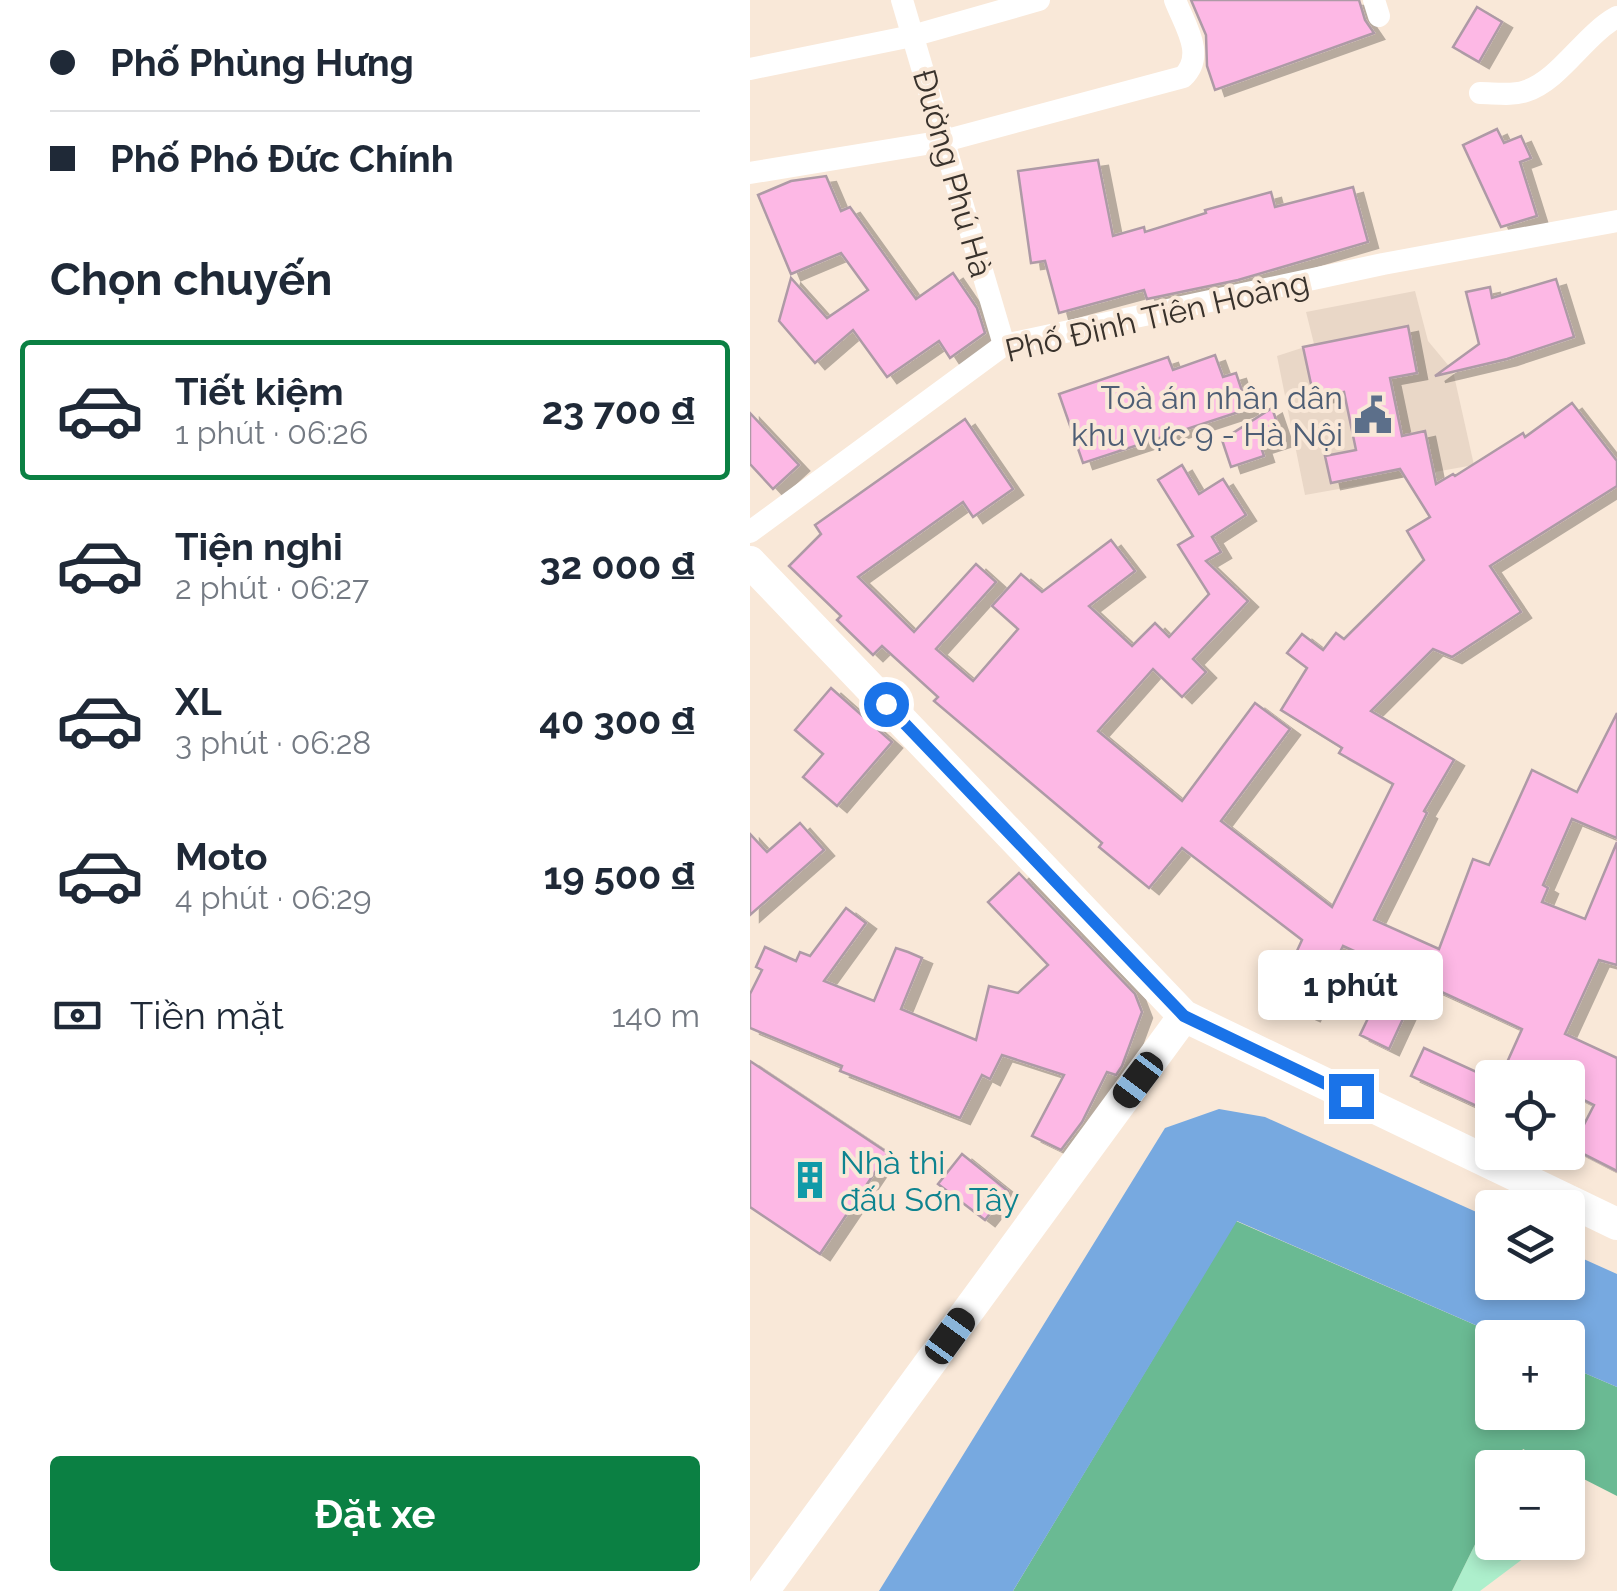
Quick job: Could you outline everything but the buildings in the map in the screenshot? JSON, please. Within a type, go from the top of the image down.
[{"type":"main road","points":[[750,562],[1184,1016],[1617,1224]]},
{"type":"main road","points":[[763,1591],[1184,1016]]},
{"type":"street","name":"Đường Phú Hà","points":[[902,0],[1004,345]]},
{"type":"street","points":[[750,68],[912,36],[1040,0]]},
{"type":"street","points":[[750,173],[944,142],[1183,77],[1192,69],[1196,57],[1175,0]]},
{"type":"street","points":[[1480,93],[1525,92],[1545,82],[1592,35],[1617,17]]},
{"type":"street","name":"Phố Đinh Tiên Hoàng","points":[[750,532],[1004,345],[1382,264],[1617,221]]},
{"type":"shaded area","points":[[1415,291],[1428,341],[1453,371],[1474,465],[1305,495],[1277,356],[1314,344],[1306,312]]},
{"type":"green space","points":[[1236,1221],[1475,1325],[1475,1430],[1585,1430],[1585,1373],[1617,1387],[1617,1496],[1585,1480],[1585,1450],[1475,1450],[1475,1544],[1452,1591],[1013,1591]]},
{"type":"green space","points":[[1475,1544],[1475,1560],[1521,1560],[1480,1591],[1452,1591]]},
{"type":"water","points":[[1219,1109],[1265,1117],[1475,1211],[1475,1300],[1585,1300],[1585,1260],[1617,1274],[1617,1387],[1585,1373],[1585,1320],[1475,1320],[1475,1325],[1237,1221],[1013,1591],[879,1591],[1165,1128]]},
{"type":"place","name":"Toà án nhân dân khu vực 9 - Hà Nội","points":[[1373,415]]},
{"type":"place","name":"Nhà thi đấu Sơn Tây","points":[[810,1180]]},
{"type":"route","points":[[886,704],[1184,1016],[1351,1096]]}]
